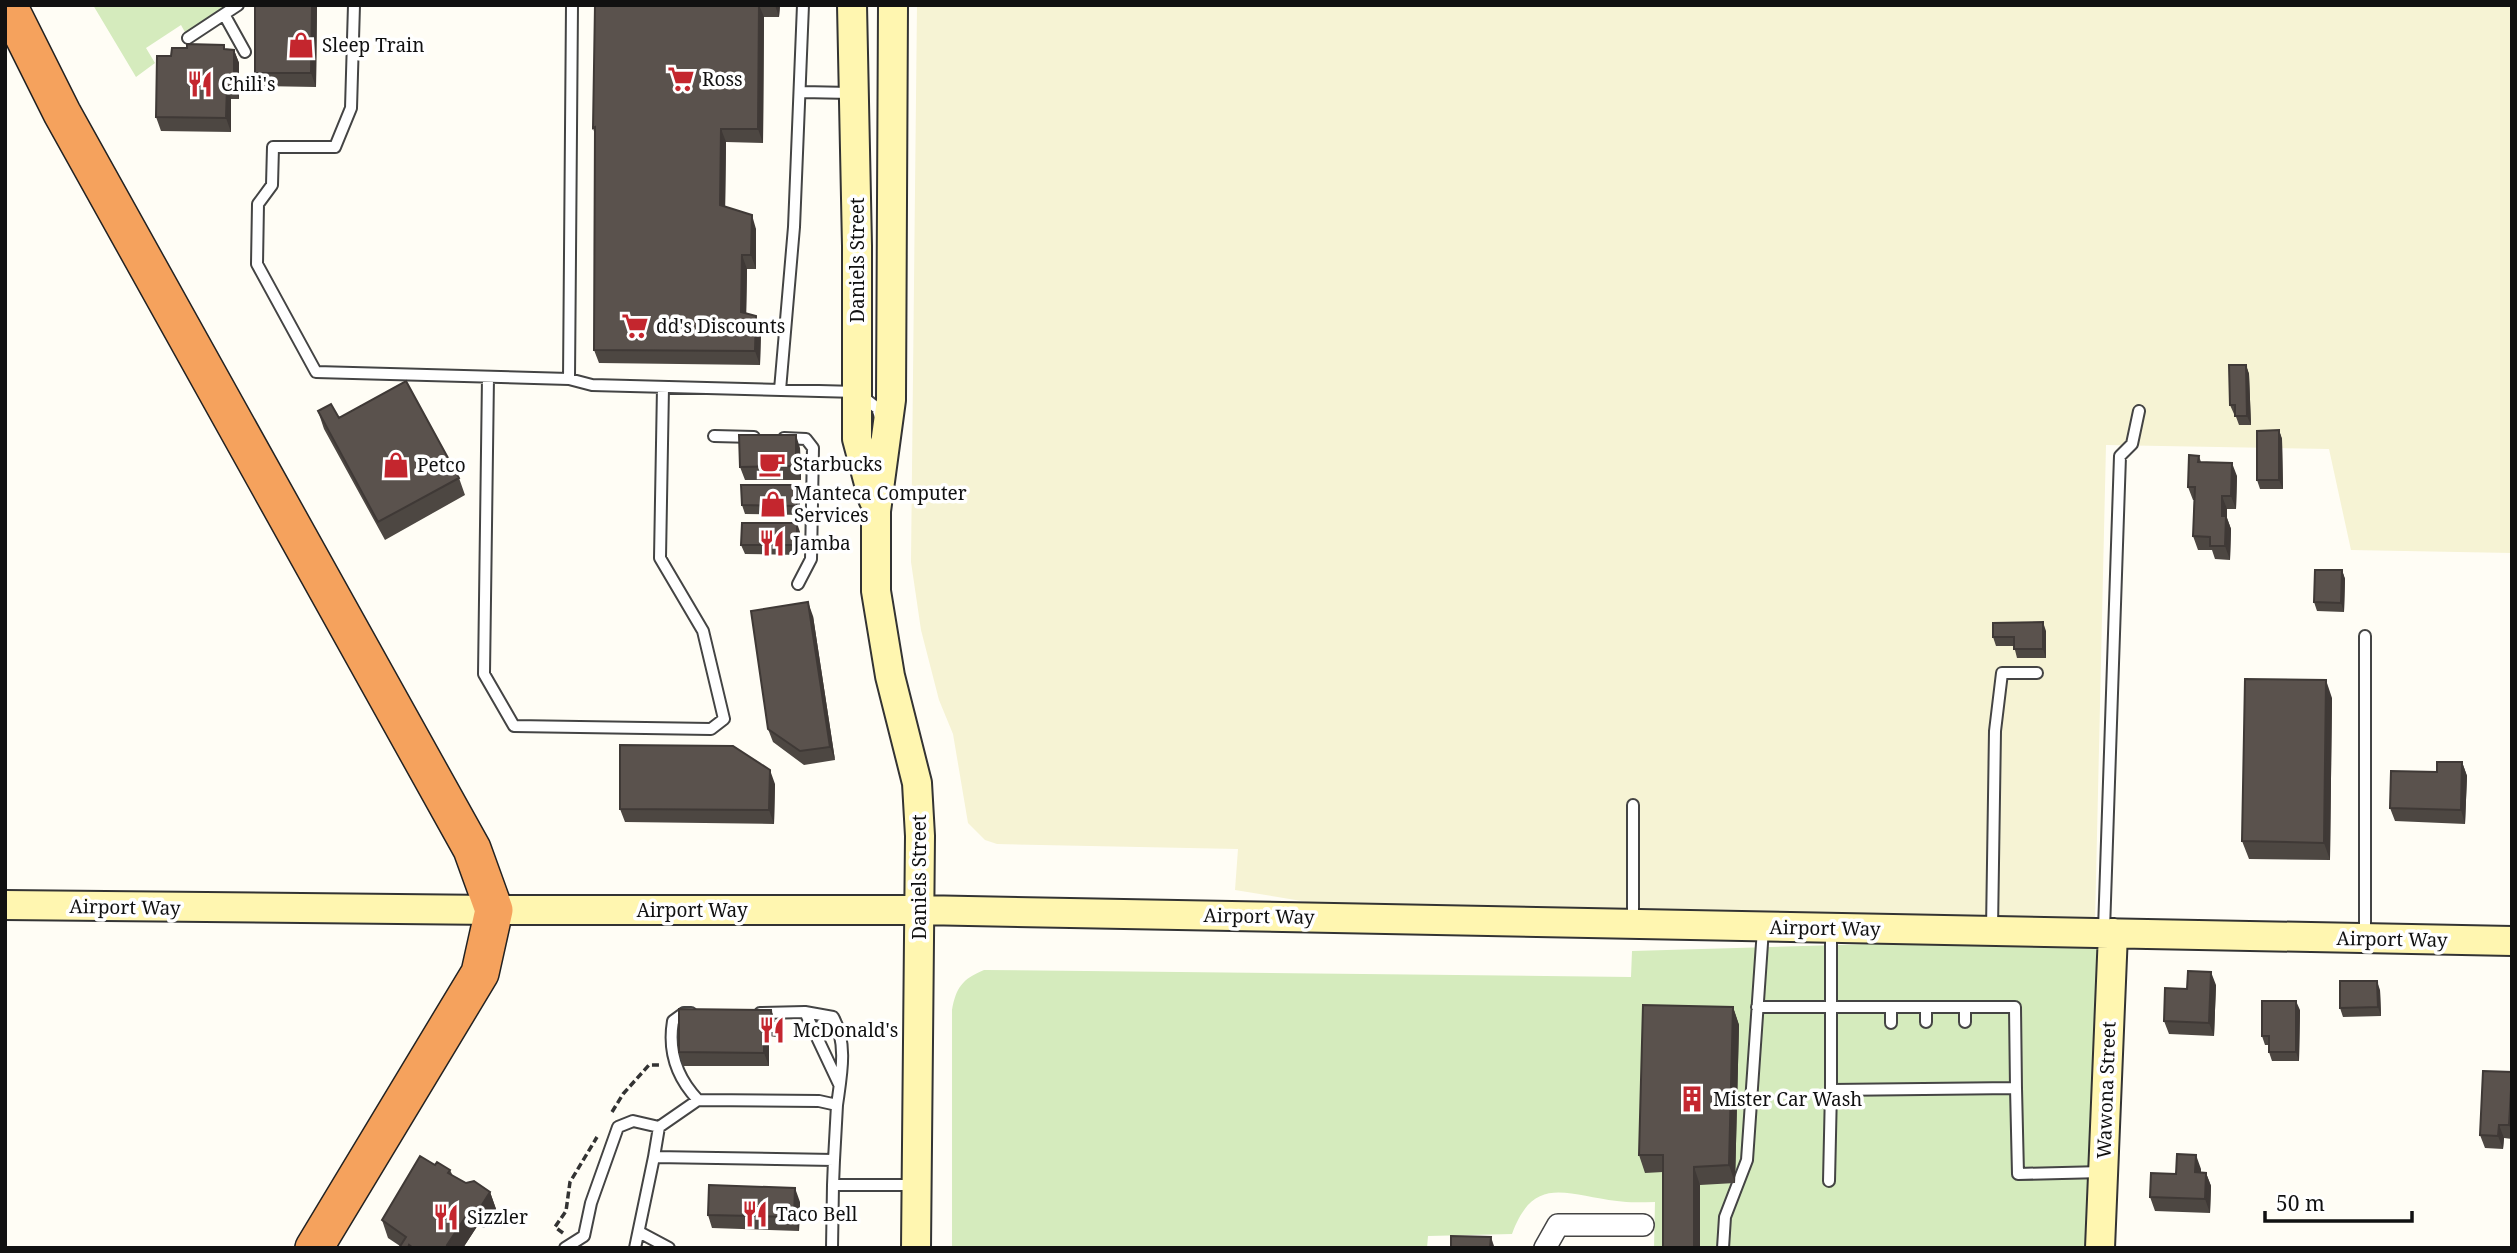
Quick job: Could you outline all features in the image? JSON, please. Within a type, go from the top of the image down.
[{"type":"highway","points":[[8,5],[62,113],[472,849],[494,910],[480,973],[314,1248]]},
{"type":"main road","name":"Daniels Street","points":[[852,5],[857,439],[876,511]]},
{"type":"main road","name":"Daniels Street","points":[[893,5],[891,400],[876,511],[876,591],[890,676],[917,783],[919,910],[916,1248]]},
{"type":"main road","name":"Airport Way","points":[[5,905],[494,910],[919,910],[2512,941]]},
{"type":"main road","name":"Wawona Street","points":[[2100,1248],[2108,933]]},
{"type":"street","points":[[1545,1248],[1558,1225],[1643,1225]]},
{"type":"lane","points":[[188,38],[238,5]]},
{"type":"lane","points":[[354,5],[351,108],[334,147],[273,147],[272,185],[258,204],[257,264],[316,372],[569,379],[592,385],[857,393],[877,408],[886,436]]},
{"type":"lane","points":[[569,379],[572,5]]},
{"type":"lane","points":[[780,390],[802,92],[803,5]]},
{"type":"lane","points":[[225,16],[245,52]]},
{"type":"lane","points":[[802,92],[855,93]]},
{"type":"lane","points":[[488,377],[484,674],[514,726],[711,729],[724,719],[703,631],[660,558],[663,387]]},
{"type":"lane","points":[[2108,933],[2120,456],[2132,444],[2139,411]]},
{"type":"lane","points":[[713,436],[806,439],[813,448],[811,559],[798,584]]},
{"type":"lane","points":[[2365,636],[2365,938]]},
{"type":"lane","points":[[1992,931],[1994,731],[2002,673],[2037,673]]},
{"type":"lane","points":[[1633,805],[1633,924]]},
{"type":"lane","points":[[1723,1248],[1725,1217],[1747,1160],[1764,926]]},
{"type":"lane","points":[[1829,1181],[1831,928]]},
{"type":"lane","points":[[1757,1007],[2015,1007],[2018,1174],[2103,1171]]},
{"type":"lane","points":[[1891,1007],[1891,1023]]},
{"type":"lane","points":[[1926,1007],[1926,1022]]},
{"type":"lane","points":[[1965,1007],[1965,1022]]},
{"type":"lane","points":[[805,1012],[839,1084]]},
{"type":"lane","points":[[743,1013],[805,1012],[834,1017],[841,1031],[832,1248]]},
{"type":"lane","points":[[698,1100],[682,1083],[670,1038],[673,1021],[684,1013],[706,1013]]},
{"type":"lane","points":[[1927,1074],[1927,1089]]},
{"type":"lane","points":[[1890,1076],[1891,1088]]},
{"type":"lane","points":[[1964,1076],[1964,1089]]},
{"type":"lane","points":[[1831,1090],[2016,1088]]},
{"type":"lane","points":[[566,1247],[584,1236],[591,1203],[618,1127],[633,1121],[659,1126],[698,1100],[818,1101],[837,1105]]},
{"type":"lane","points":[[635,1248],[659,1126]]},
{"type":"lane","points":[[654,1157],[834,1160]]},
{"type":"lane","points":[[833,1185],[916,1185]]},
{"type":"lane","points":[[639,1232],[666,1247]]},
{"type":"shaded area","points":[[917,5],[2512,5],[2512,553],[2351,550],[2329,449],[2106,445],[2095,922],[1332,906],[1235,890],[1238,849],[997,844],[985,840],[968,823],[953,734],[939,700],[921,630],[911,562]]},
{"type":"green space","points":[[93,5],[230,5],[186,34],[181,25],[146,48],[155,63],[136,77]]},
{"type":"green space","points":[[1940,942],[2081,944],[2099,948],[2088,1248],[1654,1248],[1655,1202],[1622,1202],[1554,1193],[1542,1195],[1531,1202],[1512,1234],[1428,1236],[1427,1248],[952,1248],[952,1010],[961,985],[984,970],[1631,977],[1632,951]]},
{"type":"building","points":[[255,5],[312,5],[311,73],[255,73]]},
{"type":"building","points":[[595,5],[759,5],[758,129],[721,129],[720,205],[752,215],[751,255],[742,255],[741,312],[756,316],[755,351],[594,350]]},
{"type":"building","name":"Chili's","points":[[187,44],[224,45],[224,49],[234,50],[234,86],[227,86],[226,118],[156,117],[157,56],[171,56],[172,48],[187,48]]},
{"type":"building","points":[[2229,365],[2246,365],[2247,416],[2235,416],[2235,405],[2230,405]]},
{"type":"building","name":"Petco","points":[[406,381],[459,478],[378,522],[318,411],[331,404],[339,418]]},
{"type":"building","points":[[2279,430],[2279,480],[2257,480],[2257,431]]},
{"type":"building","points":[[739,435],[796,435],[796,466],[740,467]]},
{"type":"building","points":[[2189,455],[2199,456],[2198,462],[2232,463],[2231,496],[2222,496],[2222,516],[2226,516],[2225,546],[2210,546],[2210,537],[2193,536],[2195,487],[2188,487]]},
{"type":"building","points":[[741,485],[797,485],[797,506],[742,505]]},
{"type":"building","points":[[742,523],[797,523],[797,545],[741,545]]},
{"type":"building","points":[[2315,570],[2342,570],[2341,603],[2314,602]]},
{"type":"building","points":[[808,602],[830,747],[800,751],[768,729],[751,611]]},
{"type":"building","points":[[2043,622],[2043,649],[2014,649],[2014,637],[1993,637],[1993,623]]},
{"type":"building","points":[[2245,679],[2326,680],[2324,843],[2242,841]]},
{"type":"building","points":[[620,745],[733,746],[770,770],[769,810],[620,809]]},
{"type":"building","points":[[2437,762],[2462,762],[2461,810],[2390,808],[2391,771],[2437,772]]},
{"type":"building","points":[[2188,971],[2211,972],[2209,1023],[2164,1021],[2165,988],[2187,989]]},
{"type":"building","points":[[2340,981],[2377,981],[2378,1007],[2340,1008]]},
{"type":"building","points":[[2262,1001],[2296,1001],[2296,1052],[2269,1052],[2269,1036],[2262,1036]]},
{"type":"building","name":"Mister Car Wash","points":[[1643,1005],[1733,1007],[1729,1165],[1694,1167],[1694,1248],[1663,1248],[1663,1155],[1639,1155]]},
{"type":"building","points":[[679,1009],[771,1010],[772,1023],[764,1023],[764,1053],[679,1052]]},
{"type":"building","points":[[2483,1071],[2512,1072],[2509,1125],[2499,1125],[2498,1136],[2480,1135]]},
{"type":"building","points":[[2177,1154],[2196,1155],[2195,1172],[2206,1173],[2205,1199],[2150,1197],[2151,1173],[2176,1174]]},
{"type":"building","name":"Sizzler","points":[[420,1156],[435,1165],[437,1162],[450,1170],[448,1173],[466,1183],[474,1181],[490,1192],[478,1211],[472,1207],[447,1245],[450,1248],[413,1248],[409,1245],[408,1248],[399,1248],[406,1237],[382,1220]]},
{"type":"building","points":[[709,1185],[795,1188],[794,1217],[708,1215]]},
{"type":"building","points":[[1451,1236],[1491,1237],[1490,1248],[1451,1248]]},
{"type":"place","name":"Sleep Train","points":[[301,45]]},
{"type":"place","name":"Ross","points":[[681,79]]},
{"type":"place","name":"Chili's","points":[[200,84]]},
{"type":"place","name":"dd's Discounts","points":[[635,326]]},
{"type":"place","name":"Starbucks","points":[[772,464]]},
{"type":"place","name":"Petco","points":[[396,465]]},
{"type":"place","name":"Manteca Computer Services","points":[[773,504]]},
{"type":"place","name":"Jamba","points":[[772,543]]},
{"type":"place","name":"McDonald's","points":[[772,1030]]},
{"type":"place","name":"Mister Car Wash","points":[[1692,1099]]},
{"type":"place","name":"Taco Bell","points":[[755,1214]]},
{"type":"place","name":"Sizzler","points":[[446,1217]]}]
